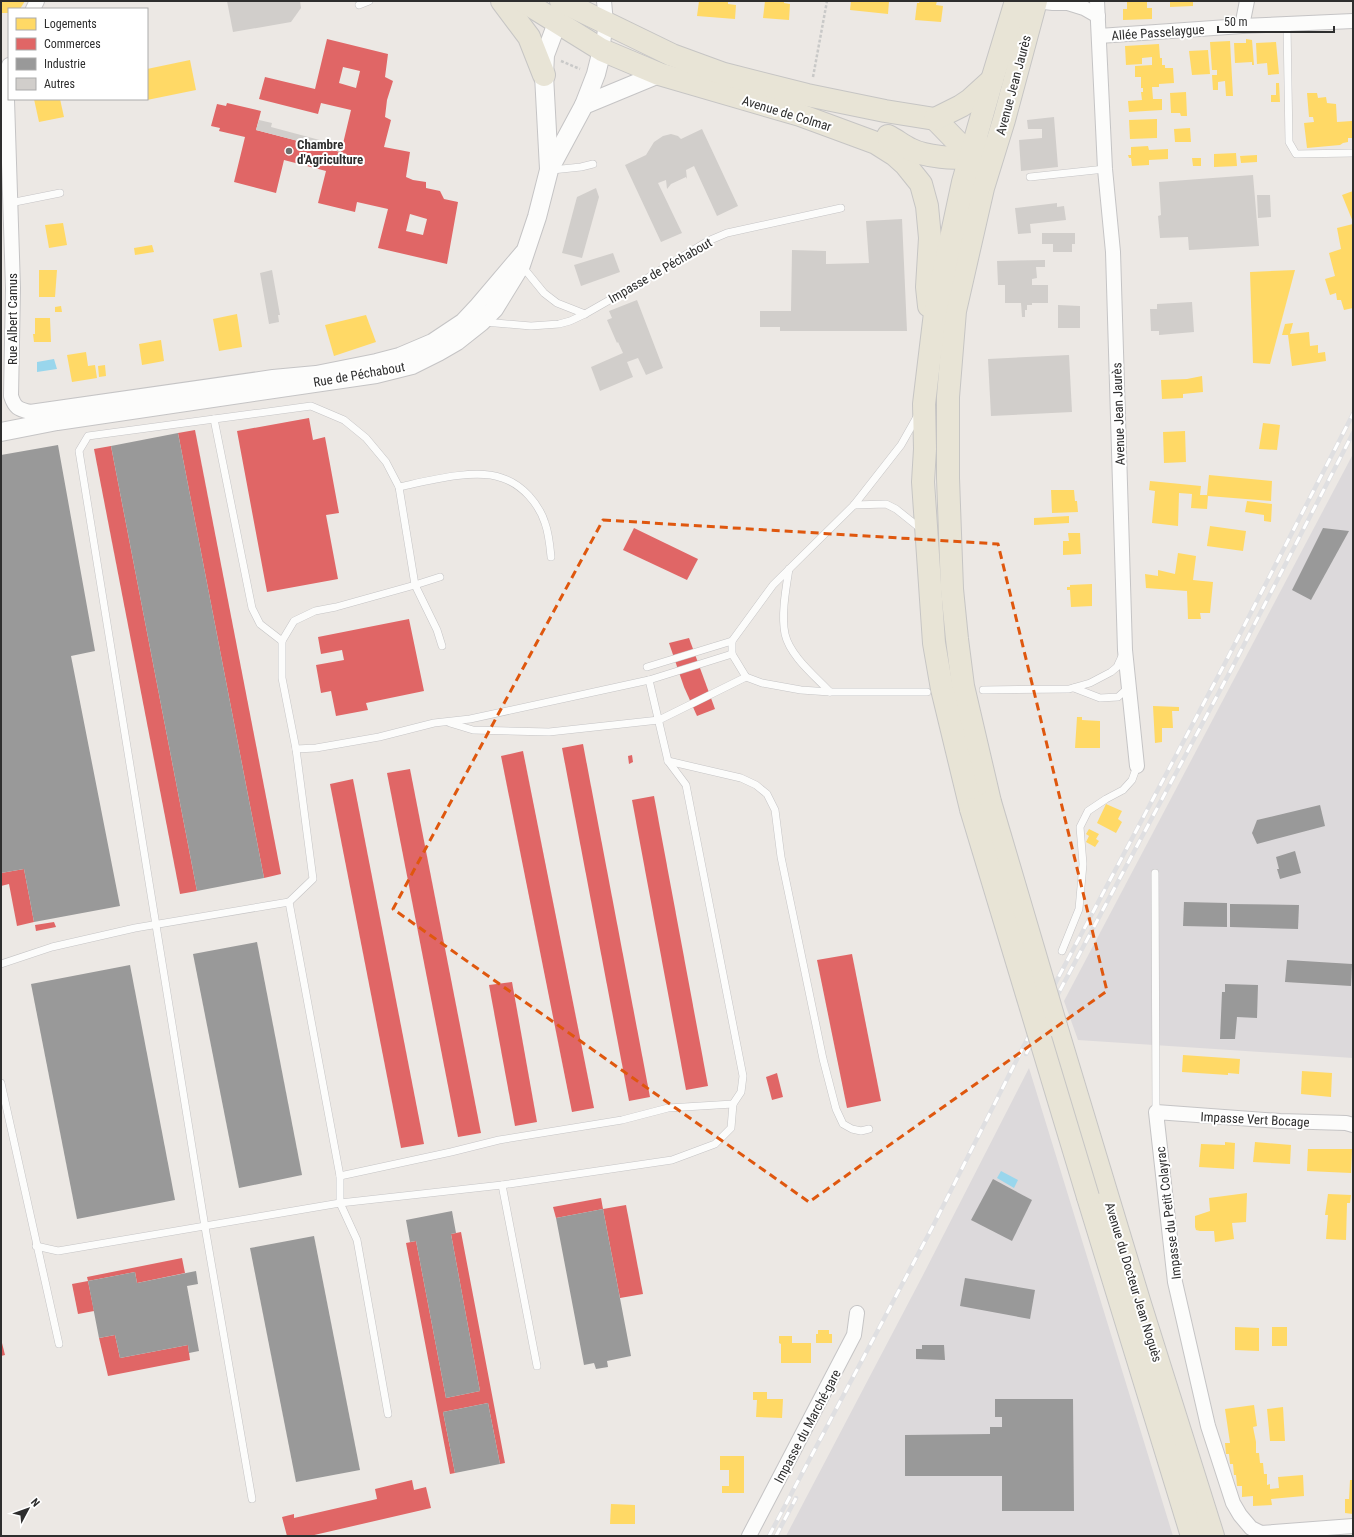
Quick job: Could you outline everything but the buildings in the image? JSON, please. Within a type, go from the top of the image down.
[{"type":"main road","points":[[502,1],[529,38],[544,75]]},
{"type":"main road","name":"Avenue de Colmar","points":[[523,1],[557,24],[602,50],[659,74],[800,115],[876,143],[895,155],[921,184],[928,213],[930,238],[926,287],[930,307],[935,313]]},
{"type":"main road","name":"Avenue Jean Jaurès","points":[[980,805],[963,686],[952,589],[948,478],[948,397],[955,311],[986,179],[999,138],[1036,1]]},
{"type":"main road","name":"Avenue de Colmar","points":[[565,2],[672,55],[724,74],[807,95],[885,111],[935,119]]},
{"type":"main road","points":[[980,805],[942,689],[934,643],[922,482],[925,449],[924,404],[935,313],[963,182],[1015,5]]},
{"type":"main road","points":[[986,179],[971,156],[935,119],[970,100],[992,80]]},
{"type":"main road","points":[[800,115],[833,120],[882,134],[896,140],[909,149],[920,154],[944,158],[971,156],[999,138]]},
{"type":"main road","name":"Avenue du Docteur Jean Noguès","points":[[980,805],[1056,1026],[1192,1536]]},
{"type":"main road","name":"Avenue du Docteur Jean Noguès","points":[[980,805],[1088,1197],[1132,1307],[1213,1536]]},
{"type":"street","points":[[602,50],[606,23],[604,1]]},
{"type":"street","points":[[1015,5],[1036,1],[1068,3],[1084,8],[1098,16]]},
{"type":"street","name":"Avenue Jean Jaurès","points":[[1097,1],[1105,169],[1113,252],[1125,650],[1137,766]]},
{"type":"street","points":[[1242,26],[1247,1]]},
{"type":"street","points":[[549,170],[544,75],[545,55],[565,2]]},
{"type":"street","name":"Allée Passelaygue","points":[[1099,36],[1242,26],[1353,21]]},
{"type":"street","name":"Rue de Péchabout","points":[[1,432],[57,421],[376,374],[412,365],[457,341],[481,322],[494,308],[521,265],[549,170],[584,105],[596,74],[602,50]]},
{"type":"street","name":"Rue Albert Camus","points":[[8,70],[5,204],[13,288],[11,396],[14,405],[21,410],[30,412],[316,372],[376,361],[398,355],[432,341],[462,321],[528,245]]},
{"type":"street","points":[[584,105],[659,74]]},
{"type":"street","name":"Impasse Vert Bocage","points":[[1156,1112],[1280,1122],[1346,1123],[1353,1125]]},
{"type":"street","name":"Impasse du Petit Colayrac","points":[[1156,1112],[1175,1282],[1208,1426],[1233,1502],[1240,1515],[1260,1534]]},
{"type":"street","name":"Impasse du Marché-gare","points":[[749,1536],[854,1335],[857,1313]]},
{"type":"street","points":[[1260,1534],[1353,1526]]},
{"type":"lane","points":[[359,5],[369,1]]},
{"type":"lane","points":[[1287,25],[1289,142],[1296,154],[1353,153]]},
{"type":"lane","points":[[549,170],[581,167],[593,164]]},
{"type":"lane","points":[[1030,177],[1105,169]]},
{"type":"lane","points":[[5,204],[60,193]]},
{"type":"lane","name":"Impasse de Péchabout","points":[[481,322],[531,326],[559,324],[585,314],[714,238],[727,233],[841,208]]},
{"type":"lane","points":[[521,265],[544,294],[557,303],[585,314]]},
{"type":"lane","points":[[924,404],[901,445],[854,505],[773,585],[732,641],[732,654],[746,677],[762,683],[801,690],[830,692],[927,692]]},
{"type":"lane","points":[[252,1499],[205,1227],[79,451],[88,436],[311,406],[344,420],[366,438],[386,462],[399,487],[415,585],[442,646]]},
{"type":"lane","points":[[214,419],[252,608],[260,624],[282,641]]},
{"type":"lane","points":[[399,487],[441,478],[464,475],[487,475],[502,477],[515,484],[526,493],[537,506],[545,522],[551,557]]},
{"type":"lane","points":[[854,505],[886,504],[896,509],[926,532]]},
{"type":"lane","points":[[790,569],[784,600],[785,634],[794,653],[830,692]]},
{"type":"lane","points":[[1,964],[52,946],[156,925],[289,902],[313,879],[296,749],[282,678],[282,641],[294,622],[315,611],[336,607],[440,577]]},
{"type":"lane","points":[[647,667],[732,641]]},
{"type":"lane","points":[[983,690],[1074,688],[1090,683],[1111,672],[1117,667],[1125,650]]},
{"type":"lane","points":[[296,749],[316,748],[371,739],[434,723],[470,719],[649,680],[732,654]]},
{"type":"lane","points":[[448,722],[473,730],[549,732],[659,720],[746,677]]},
{"type":"lane","points":[[36,1246],[58,1251],[205,1227],[340,1202],[502,1185],[672,1160],[715,1144],[731,1128],[733,1104],[741,1092],[742,1076],[686,785],[668,761],[649,680]]},
{"type":"lane","points":[[1074,688],[1100,698],[1118,697],[1129,687]]},
{"type":"lane","points":[[668,761],[741,778],[756,785],[767,794],[770,799],[775,810],[781,857],[823,1059],[836,1109],[843,1124],[852,1129],[861,1131],[869,1129]]},
{"type":"lane","points":[[1062,951],[1079,908],[1083,864],[1080,845],[1080,827],[1088,811],[1123,790],[1132,780],[1137,766]]},
{"type":"lane","name":"Impasse du Petit Colayrac","points":[[1155,873],[1156,1112]]},
{"type":"lane","points":[[289,902],[340,1176],[340,1202],[357,1240],[388,1414]]},
{"type":"lane","points":[[1,1083],[59,1344]]},
{"type":"lane","points":[[340,1176],[499,1140],[622,1120],[668,1108],[733,1104]]},
{"type":"lane","points":[[502,1185],[537,1366]]},
{"type":"path","points":[[812,81],[827,1]]},
{"type":"highlighted area","points":[[603,520],[998,544],[1107,991],[809,1202],[393,909]]},
{"type":"shaded area","points":[[1353,454],[1353,1058],[1078,1040],[1064,1001]]},
{"type":"shaded area","points":[[1029,1068],[1173,1536],[786,1536],[922,1277]]},
{"type":"water","points":[[54,359],[57,369],[37,372],[37,362]]},
{"type":"water","points":[[1001,1171],[1018,1180],[1014,1188],[997,1178]]},
{"type":"railway","points":[[769,1536],[933,1226],[1058,978],[1224,665],[1353,414]]},
{"type":"railway","points":[[1026,1054],[1232,668],[1353,433]]},
{"type":"railway","points":[[776,1536],[796,1498]]},
{"type":"place","name":"Chambre d'Agriculture","points":[[289,151]]}]
